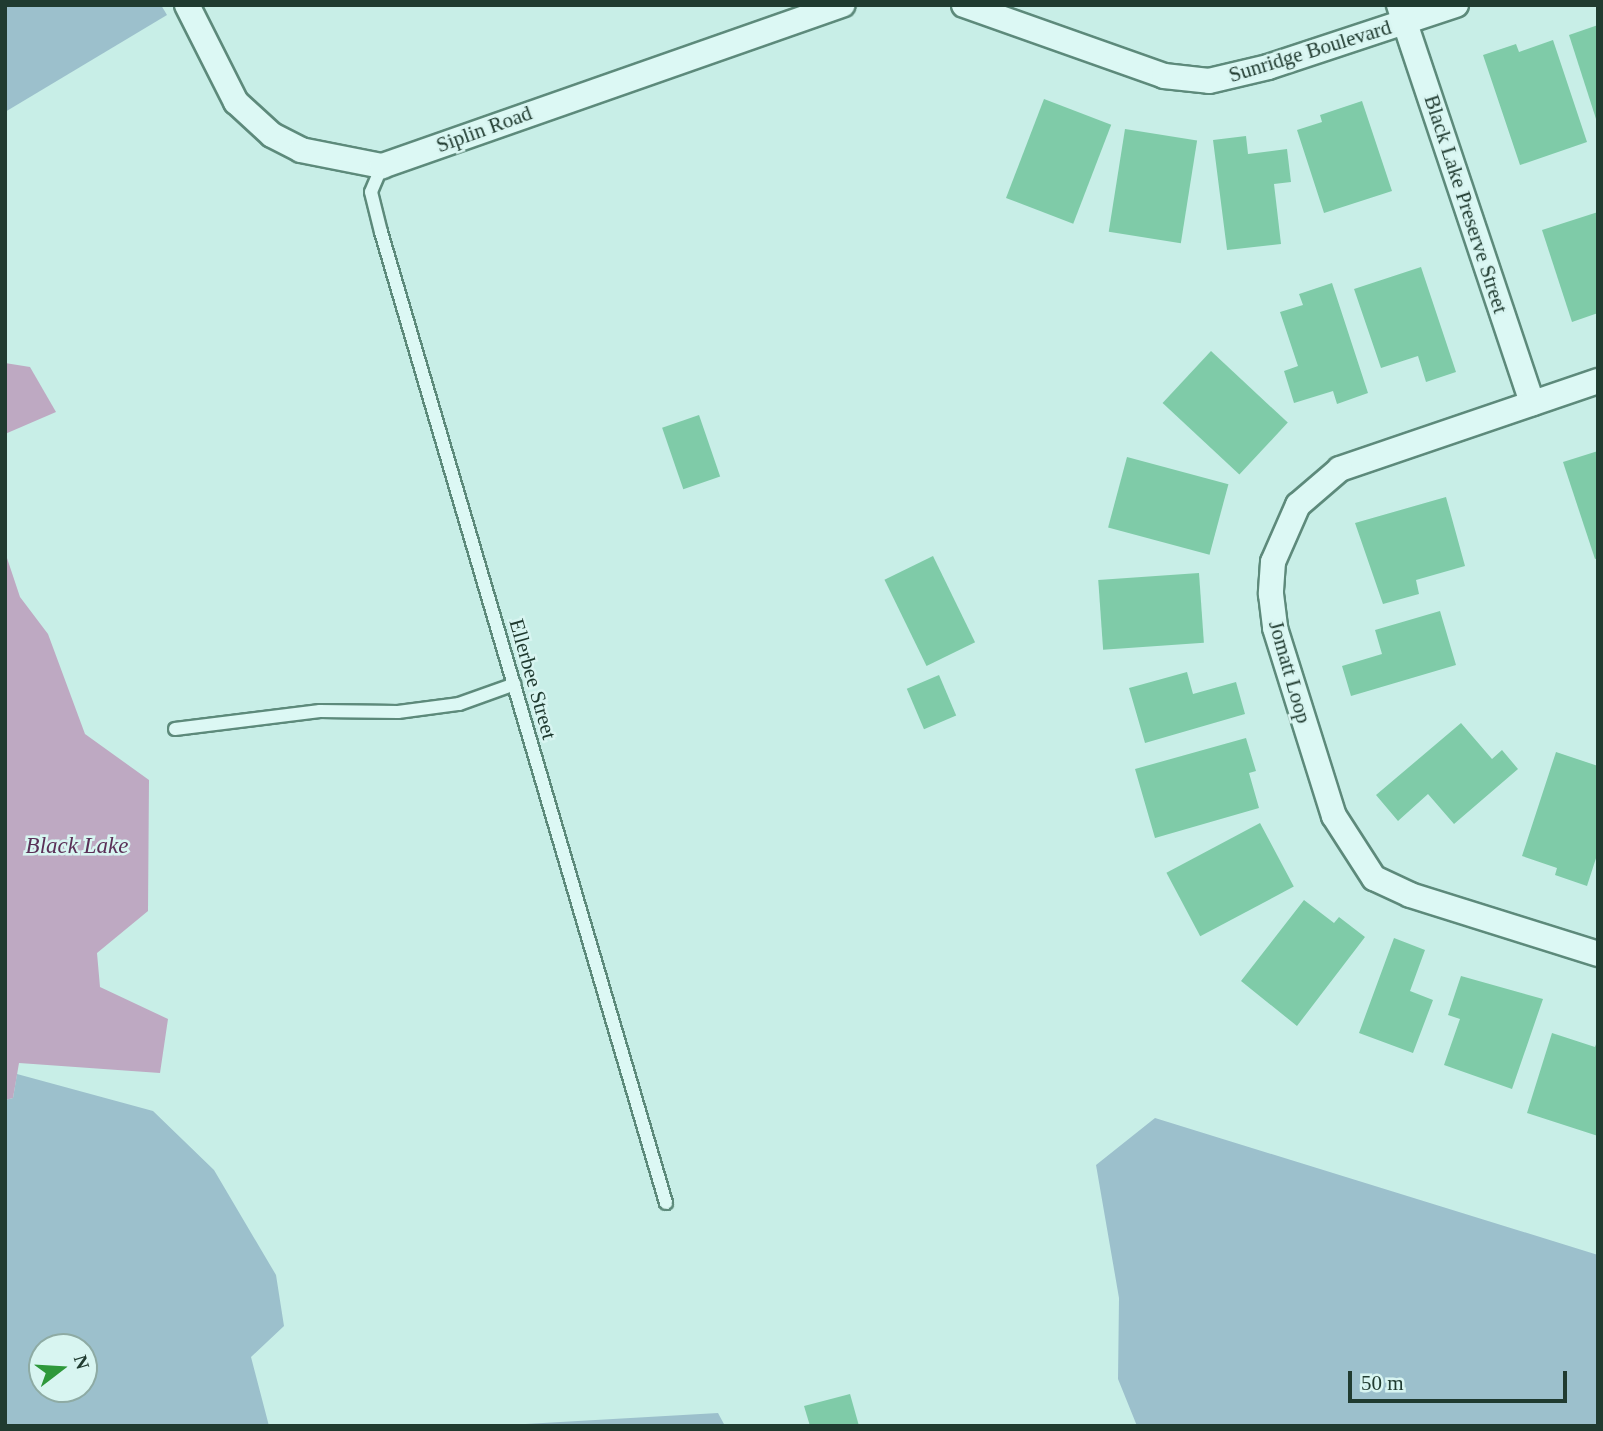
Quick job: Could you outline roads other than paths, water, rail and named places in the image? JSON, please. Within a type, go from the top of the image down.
[{"type":"street","points":[[187,5],[236,102],[272,135],[301,150],[382,166]]},
{"type":"street","name":"Siplin Road","points":[[382,166],[843,5]]},
{"type":"street","name":"Sunridge Boulevard","points":[[964,5],[1164,76],[1209,81],[1268,67],[1402,14],[1455,5]]},
{"type":"street","name":"Black Lake Preserve Street","points":[[1402,14],[1532,403]]},
{"type":"street","name":"Jomatt Loop","points":[[1598,381],[1350,466],[1319,483],[1298,505],[1273,562],[1271,594],[1275,628],[1334,816],[1374,878],[1410,895],[1598,954]]},
{"type":"lane","name":"Ellerbee Street","points":[[382,166],[371,192],[381,232],[666,1203]]},
{"type":"lane","points":[[175,729],[320,711],[398,712],[459,704],[514,684]]},
{"type":"water","points":[[5,363],[30,367],[56,412],[5,434]]},
{"type":"water","name":"Black Lake","points":[[5,552],[20,597],[48,634],[85,734],[149,780],[148,911],[97,953],[100,987],[168,1019],[160,1073],[19,1063],[13,1098],[5,1100]]}]
